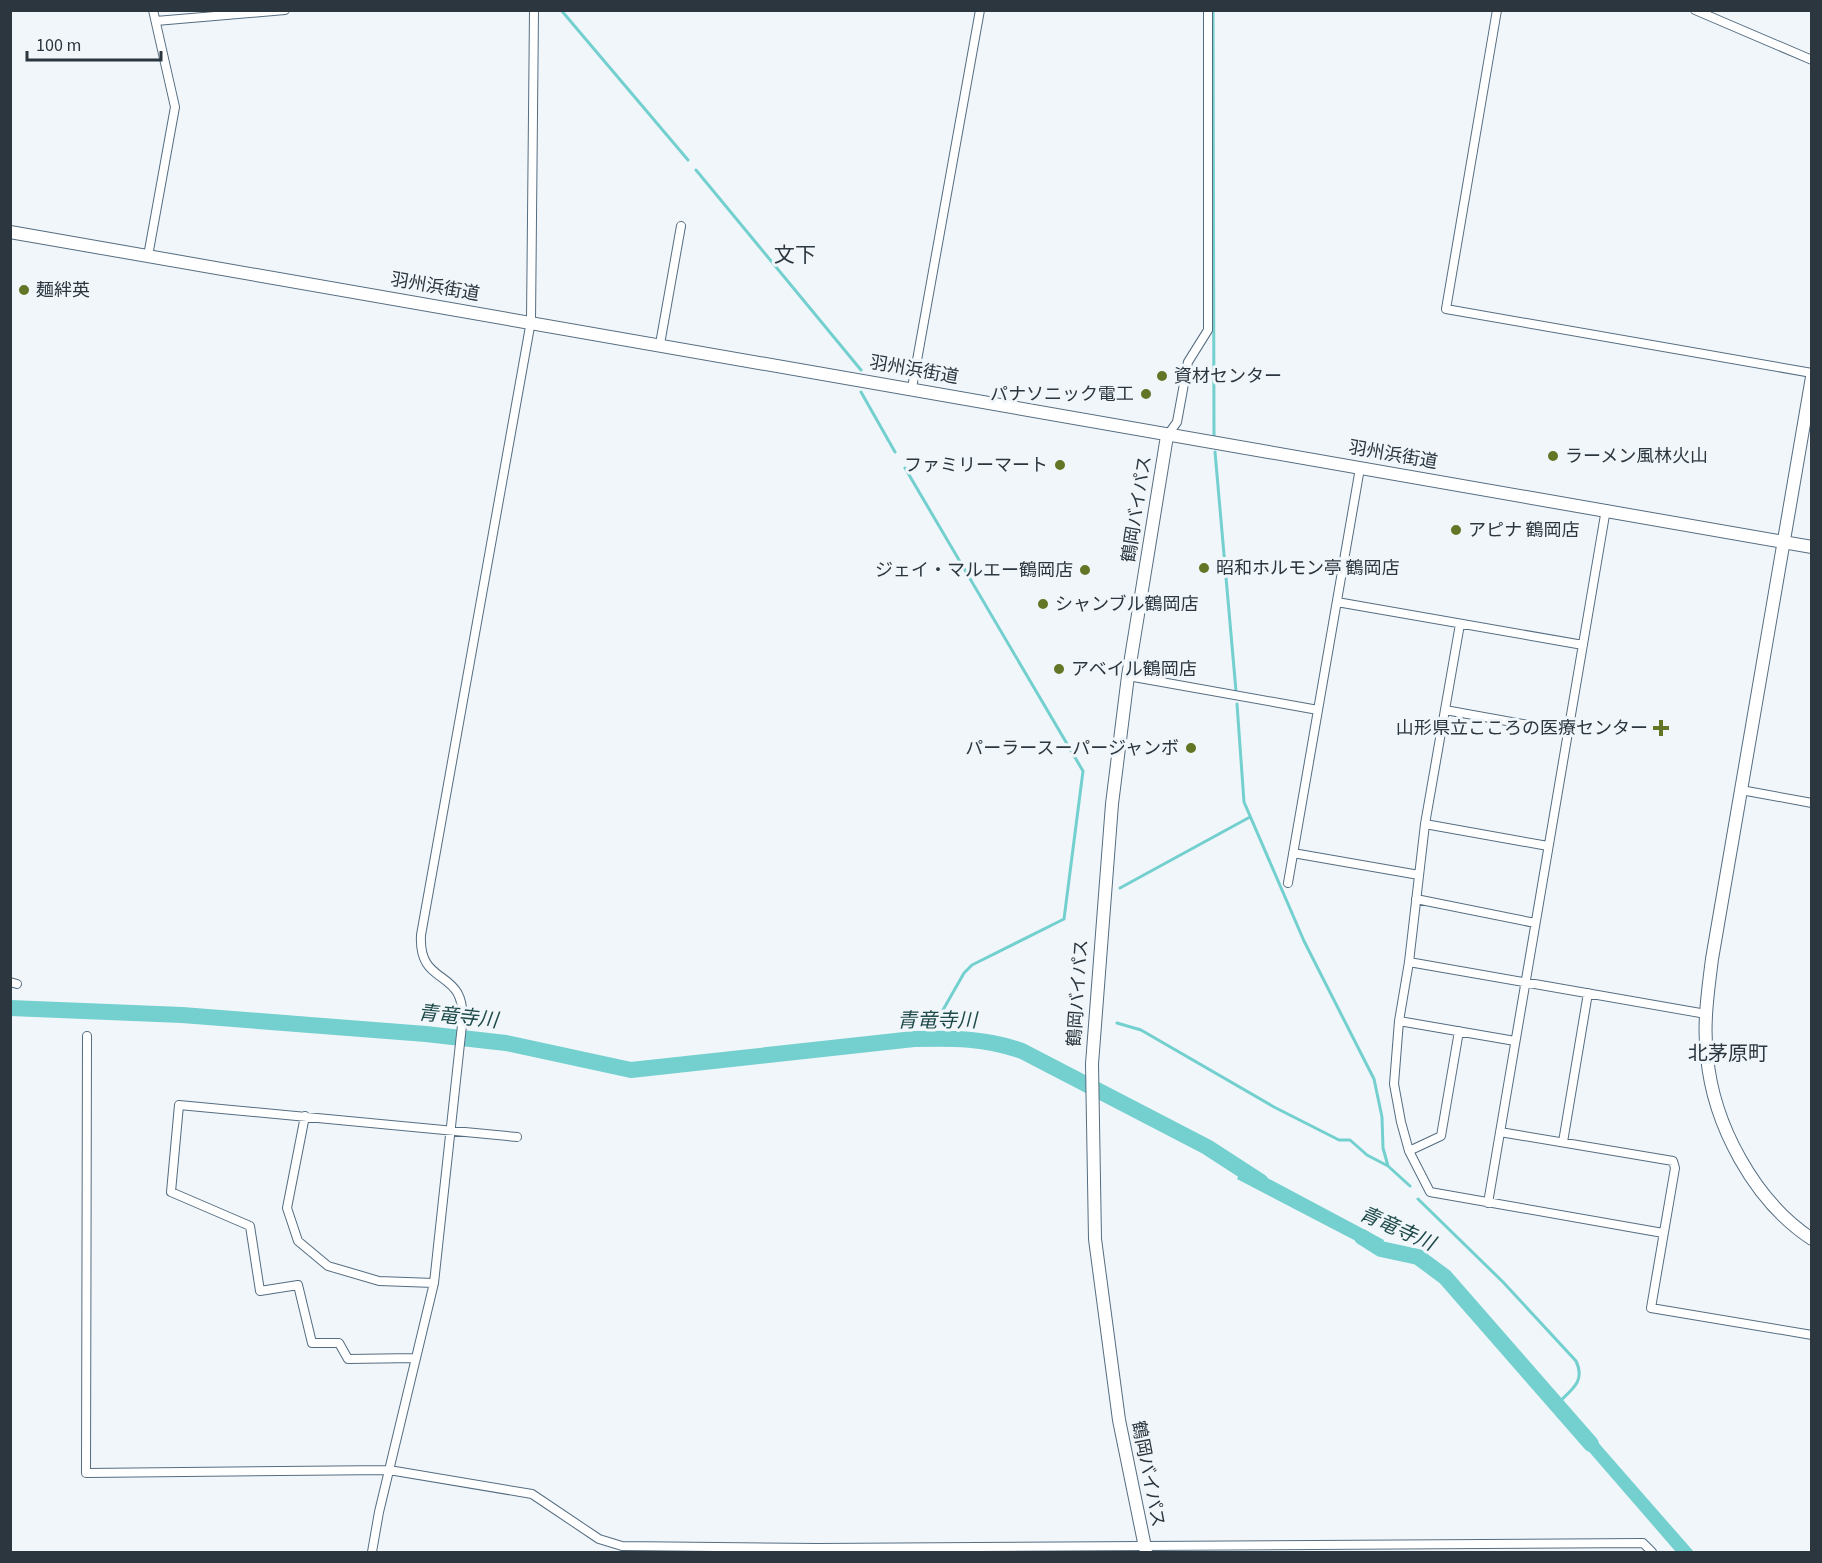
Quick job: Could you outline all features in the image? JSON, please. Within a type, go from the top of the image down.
[{"type":"main road","name":"羽州浜街道","points":[[10,232],[531,321],[912,388],[1167,436],[1606,509],[1812,547]]},
{"type":"main road","points":[[1812,377],[1712,959],[1706,1014],[1709,1073],[1728,1134],[1754,1180],[1789,1220],[1812,1239]]},
{"type":"main road","name":"鶴岡バイパス","points":[[1145,1549],[1119,1420],[1095,1239],[1091,1132],[1092,1064],[1106,860],[1128,676],[1167,436]]},
{"type":"street","points":[[148,256],[175,107],[153,10]]},
{"type":"street","points":[[156,21],[285,10]]},
{"type":"street","points":[[372,1552],[373,1538],[434,1283],[462,1031],[464,1009],[462,998],[450,982],[426,965],[420,949],[531,321],[534,10]]},
{"type":"street","points":[[912,388],[980,10]]},
{"type":"street","points":[[1167,436],[1177,422],[1191,355],[1202,343],[1208,330],[1208,10]]},
{"type":"street","points":[[1497,10],[1446,309],[1812,373]]},
{"type":"street","points":[[1695,10],[1812,60]]},
{"type":"street","points":[[660,344],[681,226]]},
{"type":"street","points":[[1288,883],[1360,468]]},
{"type":"street","points":[[1488,1203],[1606,509]]},
{"type":"street","points":[[1337,602],[1582,645]]},
{"type":"street","points":[[1460,624],[1425,824],[1409,962],[1399,1021],[1394,1084],[1409,1152],[1430,1192],[1664,1233]]},
{"type":"street","points":[[1128,676],[1318,710]]},
{"type":"street","points":[[1445,710],[1568,732]]},
{"type":"street","points":[[1741,790],[1812,803]]},
{"type":"street","points":[[1425,824],[1548,846]]},
{"type":"street","points":[[1293,853],[1419,875]]},
{"type":"street","points":[[1416,899],[1535,923]]},
{"type":"street","points":[[1409,962],[1706,1014]]},
{"type":"street","points":[[1563,1142],[1588,993]]},
{"type":"street","points":[[1399,1021],[1515,1041]]},
{"type":"street","points":[[1409,1152],[1441,1136],[1459,1031]]},
{"type":"street","points":[[87,1036],[86,1473],[389,1470],[532,1494],[599,1539],[621,1549],[1145,1549],[1643,1543],[1652,1552]]},
{"type":"street","points":[[416,1358],[348,1359],[339,1343],[312,1343],[298,1285],[260,1291],[250,1227],[171,1192],[179,1105],[517,1137]]},
{"type":"street","points":[[305,1116],[287,1208],[298,1241],[328,1266],[379,1281],[434,1283]]},
{"type":"street","points":[[1500,1132],[1673,1161],[1675,1168],[1651,1308],[1812,1335]]},
{"type":"water","points":[[1243,1165],[1384,1240],[1379,1253],[1237,1179]]},
{"type":"water","points":[[1581,1423],[1694,1552],[1676,1552],[1572,1432]]},
{"type":"waterway","points":[[561,10],[688,160]]},
{"type":"waterway","points":[[1213,10],[1214,436]]},
{"type":"waterway","points":[[696,170],[861,370]]},
{"type":"waterway","points":[[861,392],[895,452]]},
{"type":"waterway","points":[[1215,452],[1236,691]]},
{"type":"waterway","points":[[905,468],[1083,771],[1064,919],[972,965],[964,973],[939,1017]]},
{"type":"waterway","points":[[1237,704],[1244,802],[1304,941],[1374,1079],[1382,1117],[1383,1148],[1388,1166]]},
{"type":"waterway","points":[[1120,888],[1250,817]]},
{"type":"waterway","name":"青竜寺川","points":[[10,1008],[182,1015],[426,1034],[506,1043],[631,1070],[914,1039],[982,1041],[1022,1051],[1207,1147],[1261,1182]]},
{"type":"waterway","points":[[1117,1023],[1141,1030],[1274,1107],[1339,1140],[1350,1140],[1367,1155],[1388,1166],[1410,1186]]},
{"type":"waterway","name":"青竜寺川","points":[[928,1039],[932,1032]]},
{"type":"waterway","points":[[1418,1199],[1503,1282],[1576,1361],[1579,1368],[1576,1385],[1557,1404]]},
{"type":"waterway","name":"青竜寺川","points":[[1362,1237],[1381,1249],[1418,1257],[1445,1277],[1591,1444]]},
{"type":"place","name":"麺絆英","points":[[24,290]]},
{"type":"place","name":"資材センター","points":[[1162,376]]},
{"type":"place","name":"パナソニック電工","points":[[1146,394]]},
{"type":"place","name":"ラーメン風林火山","points":[[1553,456]]},
{"type":"place","name":"ファミリーマート","points":[[1060,465]]},
{"type":"place","name":"アピナ 鶴岡店","points":[[1456,530]]},
{"type":"place","name":"昭和ホルモン亭 鶴岡店","points":[[1204,568]]},
{"type":"place","name":"ジェイ・マルエー鶴岡店","points":[[1085,570]]},
{"type":"place","name":"シャンブル鶴岡店","points":[[1043,604]]},
{"type":"place","name":"アベイル鶴岡店","points":[[1059,669]]},
{"type":"place","name":"山形県立こころの医療センター","points":[[1661,728]]},
{"type":"place","name":"パーラースーパージャンボ","points":[[1191,748]]},
{"type":"district","name":"文下","points":[[795,255]]},
{"type":"district","name":"北茅原町","points":[[1728,1054]]}]
